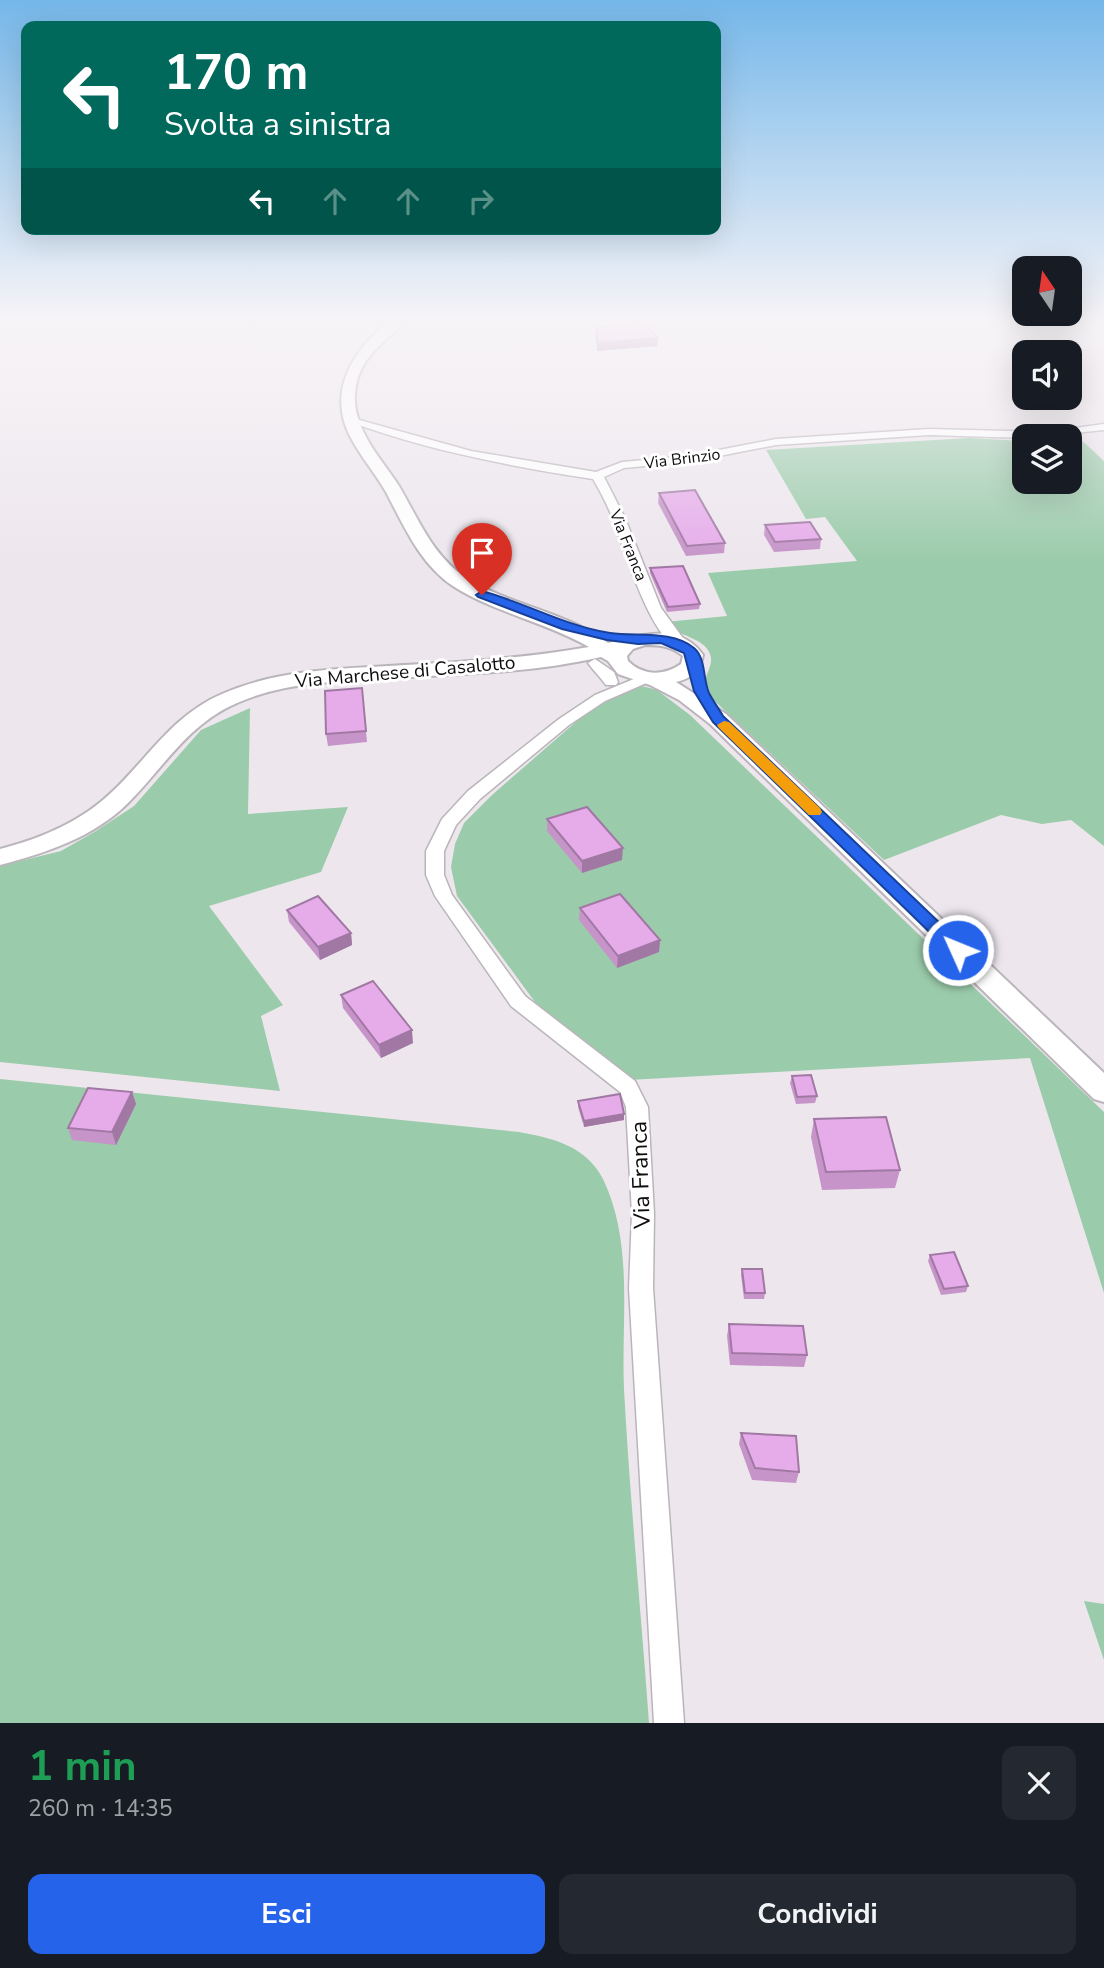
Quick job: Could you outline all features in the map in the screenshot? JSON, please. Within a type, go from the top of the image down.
[{"type":"street","points":[[347,400],[349,418],[356,434],[392,488],[429,556],[444,571],[482,595],[567,626],[586,636],[623,665],[677,676],[691,667],[688,653]]},
{"type":"street","points":[[349,418],[428,445],[518,465],[597,476]]},
{"type":"street","name":"Via Brinzio","points":[[597,476],[622,465],[688,459],[776,442],[929,432],[1047,435],[1104,427]]},
{"type":"street","name":"Via Franca","points":[[597,476],[609,495],[658,616],[688,653]]},
{"type":"street","points":[[623,665],[656,626],[658,616]]},
{"type":"street","points":[[567,626],[623,665],[686,696],[718,719],[1104,1091]]},
{"type":"street","points":[[623,665],[663,639],[688,653],[701,691],[718,719]]},
{"type":"street","name":"Via Marchese di Casalotto","points":[[0,857],[48,843],[111,806],[173,736],[195,717],[219,702],[248,691],[300,678],[532,661],[623,665]]},
{"type":"street","name":"Via Franca","points":[[623,665],[564,722],[474,795],[448,823],[435,851],[435,875],[444,896],[518,1001],[628,1087],[637,1107],[643,1214],[642,1302],[669,1723]]},
{"type":"green space","points":[[969,438],[1012,440],[1012,494],[1082,494],[1082,441],[1104,461],[1104,846],[1071,820],[1042,824],[1001,815],[884,860],[705,692],[705,681],[711,663],[707,648],[666,622],[727,616],[708,573],[857,561],[825,517],[806,519],[766,450]]},
{"type":"green space","points":[[642,686],[657,690],[690,715],[1104,1112],[1104,1293],[1030,1058],[629,1080],[535,1002],[457,896],[451,867],[455,844],[464,823],[492,795],[601,700],[630,687]]},
{"type":"green space","points":[[250,708],[248,814],[348,807],[321,872],[209,906],[283,1005],[261,1016],[280,1091],[0,1062],[0,866],[61,851],[96,831],[134,806],[201,730]]},
{"type":"green space","points":[[0,1079],[519,1132],[567,1145],[587,1159],[603,1179],[613,1204],[622,1255],[624,1389],[649,1723],[0,1723]]},
{"type":"green space","points":[[1084,1601],[1104,1604],[1104,1660]]},
{"type":"building","points":[[695,490],[725,543],[687,546],[659,493]]},
{"type":"building","points":[[810,522],[821,539],[775,542],[765,525]]},
{"type":"building","points":[[683,566],[700,604],[668,607],[650,568]]},
{"type":"building","points":[[362,688],[366,731],[326,734],[325,691]]},
{"type":"building","points":[[587,807],[623,848],[582,861],[547,819]]},
{"type":"building","points":[[620,894],[660,940],[618,956],[580,908]]},
{"type":"building","points":[[318,896],[351,933],[318,947],[287,910]]},
{"type":"building","points":[[373,981],[412,1030],[379,1045],[341,995]]},
{"type":"building","points":[[811,1075],[817,1096],[797,1097],[792,1076]]},
{"type":"building","points":[[88,1088],[132,1092],[112,1132],[68,1128]]},
{"type":"building","points":[[620,1094],[624,1114],[584,1121],[578,1101]]},
{"type":"building","points":[[886,1117],[900,1170],[826,1172],[814,1119]]},
{"type":"building","points":[[954,1252],[968,1286],[944,1289],[930,1255]]},
{"type":"building","points":[[742,1269],[762,1269],[765,1293],[745,1293]]},
{"type":"building","points":[[729,1324],[803,1326],[807,1355],[732,1353]]},
{"type":"building","points":[[741,1433],[796,1436],[799,1472],[755,1468]]},
{"type":"slow traffic","points":[[724,725],[814,812]]},
{"type":"route","points":[[482,595],[567,626],[607,636],[638,640],[663,639],[673,641],[688,650],[693,655],[701,691],[718,719],[958,950]]}]
